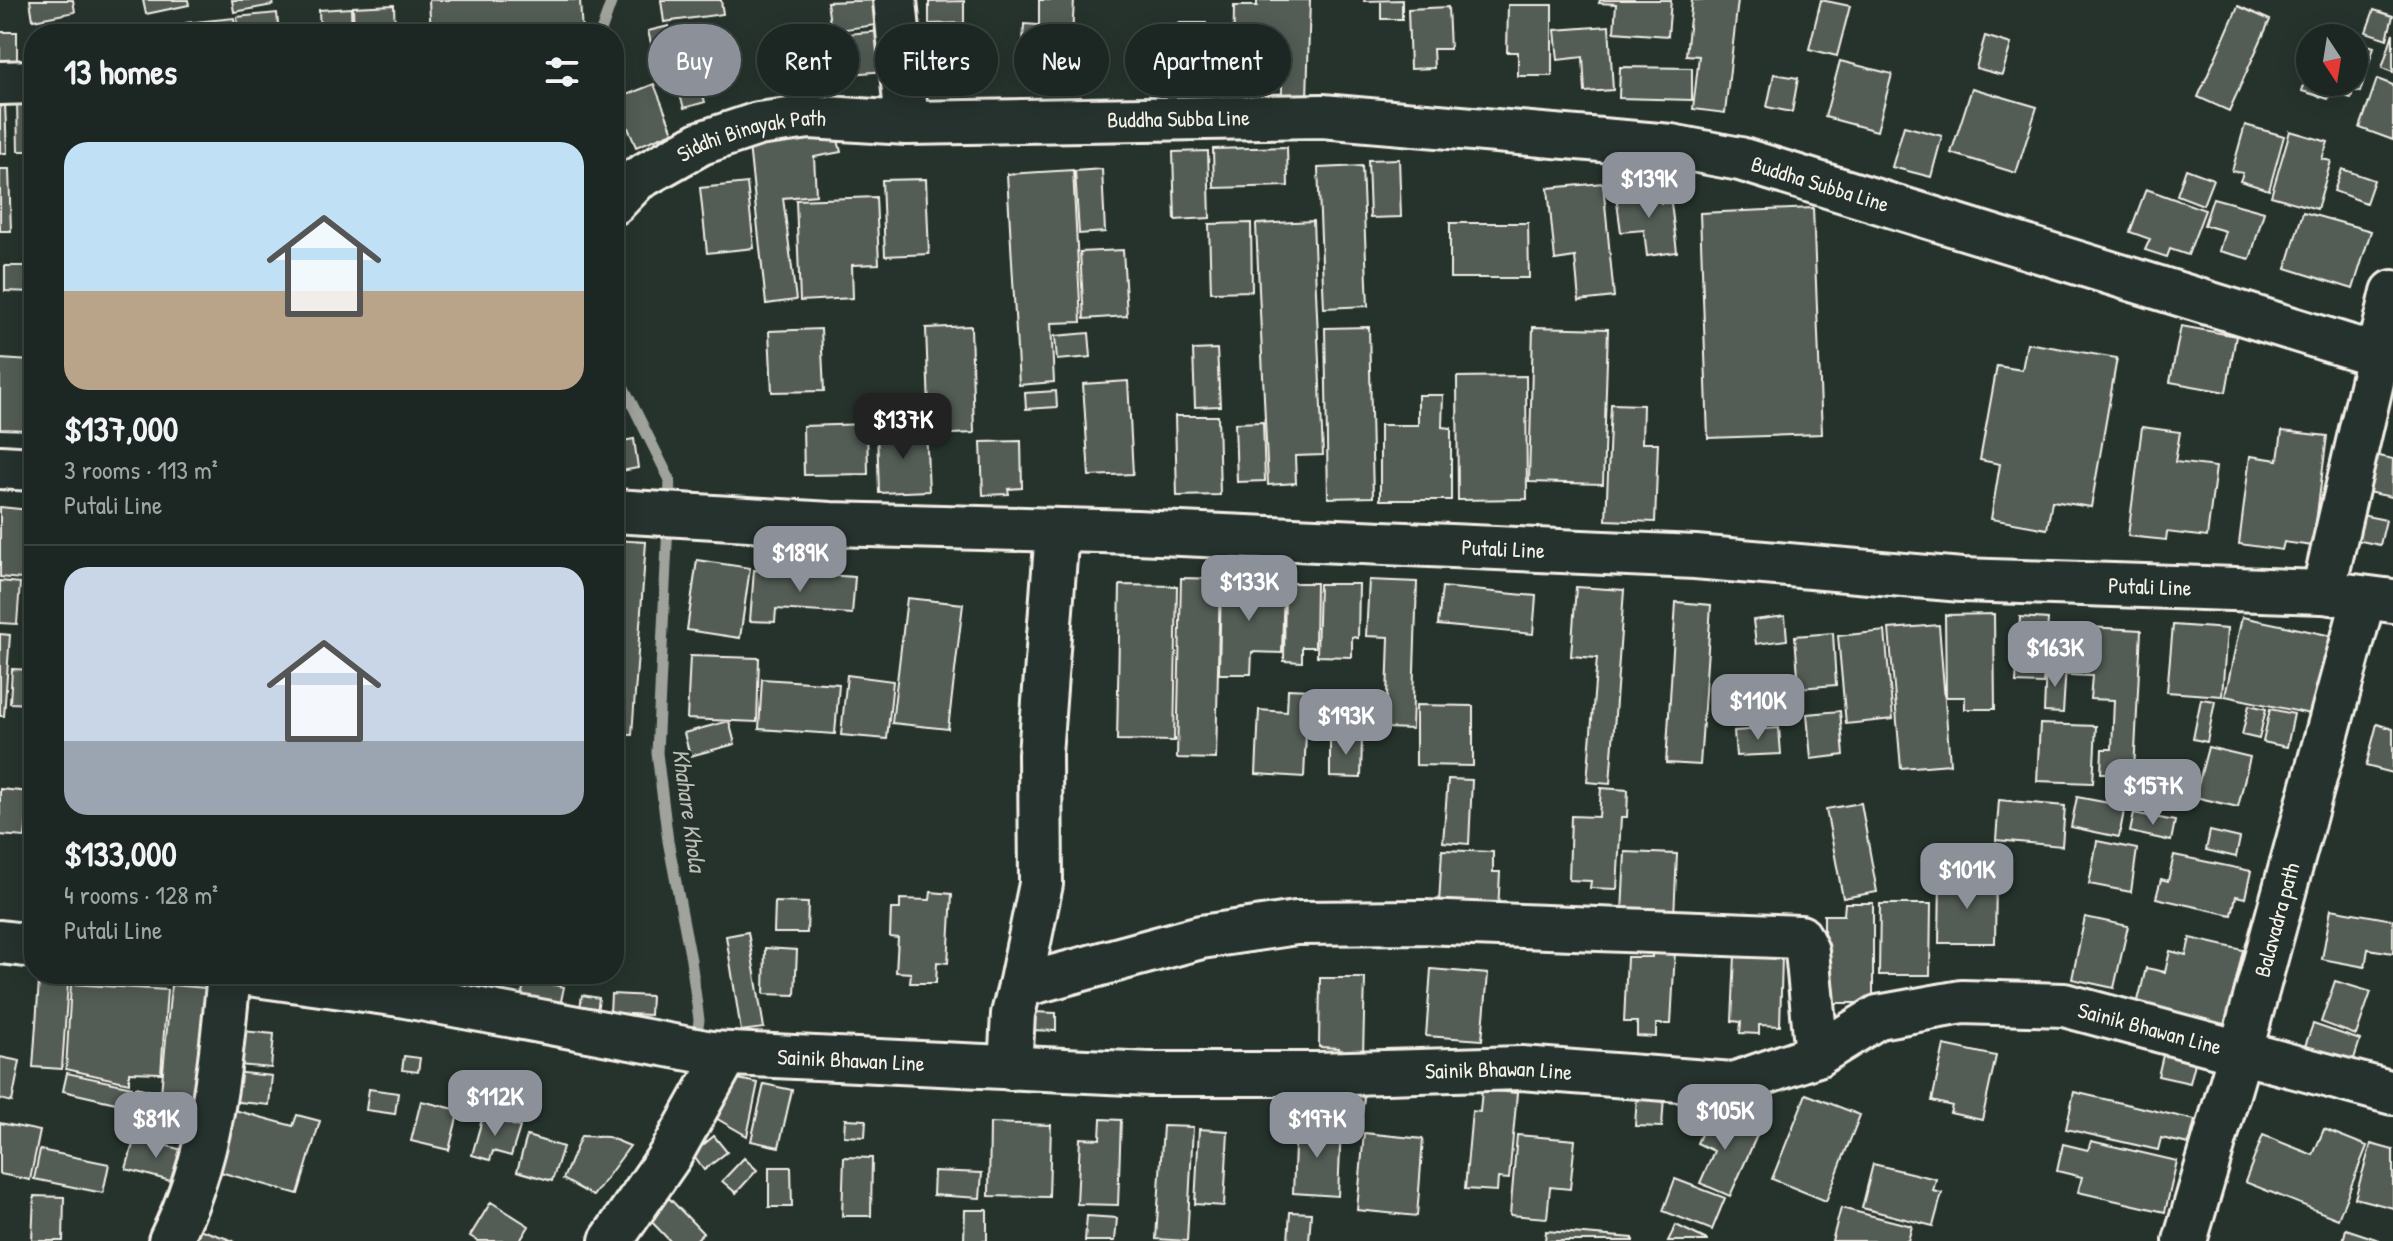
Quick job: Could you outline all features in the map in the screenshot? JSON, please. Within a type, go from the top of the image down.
[{"type":"street","points":[[895,0],[907,123]]},
{"type":"street","points":[[0,83],[24,82]]},
{"type":"street","name":"Buddha Subba Line","points":[[907,123],[1322,116],[1671,146],[1740,159],[2377,355]]},
{"type":"street","name":"Siddhi Binayak Path","points":[[624,193],[637,179],[701,143],[758,124],[810,117],[907,123]]},
{"type":"street","points":[[2323,592],[2393,292]]},
{"type":"street","points":[[0,467],[24,468]]},
{"type":"street","name":"Putali Line","points":[[630,512],[1695,557],[1962,580],[2323,592],[2378,599]]},
{"type":"street","points":[[1010,1068],[1013,1014],[1041,884],[1040,754],[1057,531]]},
{"type":"street","name":"Balavadra path","points":[[2185,1241],[2378,599]]},
{"type":"street","points":[[1020,986],[1201,937],[1296,923],[1423,922],[1781,933],[1800,937],[1807,951],[1817,1055]]},
{"type":"street","points":[[0,942],[24,945]]},
{"type":"street","points":[[170,1241],[183,1215],[216,1106],[228,984]]},
{"type":"street","name":"Sainik Bhawan Line","points":[[320,984],[400,995],[719,1053],[1010,1068],[1316,1074],[1521,1068],[1733,1084],[1817,1055],[1878,1017],[1962,1002],[2064,1005],[2393,1093]]},
{"type":"street","points":[[611,1241],[671,1154],[719,1053]]},
{"type":"building","points":[[30,0],[73,0],[75,12],[33,20]]},
{"type":"building","points":[[143,0],[188,0],[189,5],[146,14]]},
{"type":"building","points":[[232,0],[272,0],[273,5],[234,12]]},
{"type":"building","points":[[429,0],[580,0],[581,24],[430,24]]},
{"type":"building","points":[[661,0],[721,0],[723,14],[664,22]]},
{"type":"building","points":[[884,0],[886,11],[875,12],[875,25],[859,27],[859,24],[830,24],[827,2]]},
{"type":"building","points":[[1039,0],[1074,0],[1073,24],[1039,24]]},
{"type":"building","points":[[1257,0],[1310,0],[1307,98],[1282,98],[1291,96],[1291,24],[1234,24],[1234,6],[1257,6]]},
{"type":"building","points":[[1402,0],[1402,19],[1381,19],[1381,1],[1363,1]]},
{"type":"building","points":[[1600,0],[1671,0],[1668,36],[1614,32],[1616,4],[1599,3]]},
{"type":"building","points":[[1692,0],[1738,0],[1725,113],[1693,109],[1699,56],[1686,55]]},
{"type":"building","points":[[1821,0],[1850,6],[1837,56],[1809,49]]},
{"type":"building","points":[[964,1],[964,23],[929,24],[929,2]]},
{"type":"building","points":[[394,5],[395,24],[354,24],[353,7]]},
{"type":"building","points":[[1508,5],[1552,5],[1552,76],[1518,76],[1518,52],[1507,52]]},
{"type":"building","points":[[2238,6],[2270,20],[2229,111],[2198,97]]},
{"type":"building","points":[[1448,7],[1450,49],[1433,49],[1434,68],[1410,69],[1408,9]]},
{"type":"building","points":[[351,8],[352,24],[320,24],[319,10]]},
{"type":"building","points":[[2374,10],[2393,16],[2387,39],[2368,33]]},
{"type":"building","points":[[277,13],[278,24],[238,24],[237,17]]},
{"type":"building","points":[[234,18],[235,24],[186,24]]},
{"type":"building","points":[[1609,26],[1613,90],[1585,92],[1583,57],[1558,60],[1555,30]]},
{"type":"building","points":[[0,32],[17,32],[17,72],[0,72]]},
{"type":"building","points":[[875,32],[875,72],[859,73],[859,33]]},
{"type":"building","points":[[2393,33],[2393,72],[2382,68]]},
{"type":"building","points":[[1985,36],[2011,44],[2002,75],[1976,68]]},
{"type":"building","points":[[2368,45],[2374,47],[2368,66]]},
{"type":"building","points":[[1840,61],[1892,74],[1877,131],[1825,117]]},
{"type":"building","points":[[1620,67],[1692,68],[1692,100],[1619,98]]},
{"type":"building","points":[[1774,74],[1798,78],[1792,112],[1767,107]]},
{"type":"building","points":[[2377,79],[2393,85],[2393,140],[2360,128]]},
{"type":"building","points":[[648,86],[648,96],[659,96],[673,132],[636,147],[624,118],[624,96]]},
{"type":"building","points":[[1972,88],[2037,107],[2016,173],[1951,153]]},
{"type":"building","points":[[680,96],[703,96],[705,102],[684,108]]},
{"type":"building","points":[[17,102],[24,102],[24,151],[18,151]]},
{"type":"building","points":[[0,103],[5,103],[7,153],[0,153]]},
{"type":"building","points":[[2245,125],[2284,136],[2269,190],[2240,181],[2243,173],[2232,171]]},
{"type":"building","points":[[1904,126],[1942,136],[1931,177],[1892,167]]},
{"type":"building","points":[[835,128],[841,152],[814,157],[816,195],[783,198],[796,300],[766,304],[749,145]]},
{"type":"building","points":[[2290,131],[2328,142],[2322,159],[2331,161],[2317,209],[2271,196]]},
{"type":"building","points":[[1287,147],[1288,186],[1214,188],[1213,149]]},
{"type":"building","points":[[1208,151],[1210,218],[1175,220],[1173,152]]},
{"type":"building","points":[[1399,159],[1401,217],[1370,218],[1368,160]]},
{"type":"building","points":[[1362,166],[1368,306],[1324,308],[1318,168]]},
{"type":"building","points":[[0,169],[9,169],[11,231],[0,231]]},
{"type":"building","points":[[1102,169],[1105,232],[1079,234],[1075,171]]},
{"type":"building","points":[[2186,169],[2213,179],[2203,205],[2177,195]]},
{"type":"building","points":[[2342,169],[2374,180],[2366,203],[2334,191]]},
{"type":"building","points":[[1073,170],[1081,322],[1051,323],[1054,382],[1019,385],[1007,174]]},
{"type":"building","points":[[926,179],[929,254],[885,256],[882,180]]},
{"type":"building","points":[[747,183],[754,248],[707,253],[700,188]]},
{"type":"building","points":[[1603,183],[1614,297],[1579,301],[1575,257],[1555,260],[1548,188]]},
{"type":"building","points":[[2146,189],[2205,210],[2188,255],[2170,249],[2167,257],[2145,250],[2150,239],[2130,232]]},
{"type":"building","points":[[1659,190],[1661,203],[1671,203],[1677,252],[1647,256],[1644,230],[1621,232],[1616,195]]},
{"type":"building","points":[[876,197],[879,264],[852,265],[853,298],[800,301],[796,200]]},
{"type":"building","points":[[2213,198],[2264,212],[2250,259],[2219,251],[2225,231],[2204,225]]},
{"type":"building","points":[[1813,208],[1822,434],[1708,438],[1700,213]]},
{"type":"building","points":[[2303,212],[2371,231],[2353,289],[2286,268]]},
{"type":"building","points":[[1313,221],[1323,455],[1295,456],[1296,483],[1268,485],[1256,224]]},
{"type":"building","points":[[1251,223],[1252,291],[1211,292],[1209,224]]},
{"type":"building","points":[[1450,223],[1528,223],[1529,278],[1450,278]]},
{"type":"building","points":[[1123,250],[1127,316],[1084,319],[1080,252]]},
{"type":"building","points":[[5,266],[24,266],[24,292],[5,291]]},
{"type":"building","points":[[971,326],[974,433],[930,435],[926,328]]},
{"type":"building","points":[[2181,326],[2236,336],[2226,392],[2170,382]]},
{"type":"building","points":[[1369,327],[1373,497],[1328,498],[1325,328]]},
{"type":"building","points":[[1533,327],[1608,329],[1603,484],[1529,482]]},
{"type":"building","points":[[821,329],[824,391],[772,392],[769,331]]},
{"type":"building","points":[[1089,333],[1091,357],[1057,360],[1055,336]]},
{"type":"building","points":[[2027,343],[2117,358],[2091,507],[2052,501],[2047,529],[1991,519],[2000,464],[1980,460],[1997,366],[2022,370]]},
{"type":"building","points":[[1217,349],[1220,406],[1195,407],[1193,350]]},
{"type":"building","points":[[0,359],[24,360],[24,430],[0,429]]},
{"type":"building","points":[[1526,376],[1527,499],[1458,500],[1457,377]]},
{"type":"building","points":[[1128,381],[1133,474],[1089,476],[1083,384]]},
{"type":"building","points":[[1056,391],[1057,407],[1026,409],[1025,393]]},
{"type":"building","points":[[1418,395],[1443,395],[1442,427],[1451,428],[1451,500],[1380,500],[1380,425],[1418,425]]},
{"type":"building","points":[[1611,404],[1643,405],[1642,443],[1658,443],[1655,522],[1606,520]]},
{"type":"building","points":[[1175,416],[1218,416],[1220,495],[1177,496]]},
{"type":"building","points":[[1263,422],[1265,481],[1237,482],[1235,423]]},
{"type":"building","points":[[867,424],[868,474],[804,475],[803,426]]},
{"type":"building","points":[[2142,427],[2180,432],[2175,462],[2216,467],[2207,537],[2167,532],[2166,540],[2128,536]]},
{"type":"building","points":[[926,429],[929,491],[879,493],[877,431]]},
{"type":"building","points":[[2282,431],[2327,436],[2313,546],[2284,542],[2282,550],[2239,544],[2250,456],[2278,460]]},
{"type":"building","points":[[634,439],[638,468],[624,470],[624,441]]},
{"type":"building","points":[[1021,441],[1022,488],[1008,489],[1009,494],[983,495],[981,442]]},
{"type":"building","points":[[2375,455],[2393,459],[2392,497],[2367,492]]},
{"type":"building","points":[[0,507],[24,509],[22,579],[0,577]]},
{"type":"building","points":[[2361,515],[2386,520],[2380,545],[2356,540]]},
{"type":"building","points":[[624,541],[646,542],[632,735],[624,735]]},
{"type":"building","points":[[697,560],[750,568],[740,638],[687,630]]},
{"type":"building","points":[[754,570],[855,577],[852,614],[776,609],[775,622],[750,621]]},
{"type":"building","points":[[1181,578],[1220,579],[1216,759],[1177,758]]},
{"type":"building","points":[[1221,580],[1284,583],[1282,653],[1252,652],[1251,674],[1219,674]]},
{"type":"building","points":[[1369,580],[1417,582],[1412,729],[1386,728],[1389,637],[1366,636]]},
{"type":"building","points":[[0,581],[20,583],[17,624],[0,623]]},
{"type":"building","points":[[1285,583],[1316,583],[1315,647],[1302,647],[1302,662],[1284,661]]},
{"type":"building","points":[[1319,584],[1359,584],[1358,638],[1352,637],[1352,657],[1317,656]]},
{"type":"building","points":[[1120,585],[1177,586],[1174,741],[1117,740]]},
{"type":"building","points":[[1442,587],[1536,596],[1533,634],[1438,625]]},
{"type":"building","points":[[1576,587],[1624,590],[1610,784],[1587,782],[1597,658],[1571,656]]},
{"type":"building","points":[[907,598],[963,604],[948,729],[892,723]]},
{"type":"building","points":[[1676,602],[1711,605],[1700,765],[1666,763]]},
{"type":"building","points":[[1994,614],[1995,709],[1965,709],[1965,697],[1946,697],[1945,615]]},
{"type":"building","points":[[1785,616],[1787,640],[1756,644],[1753,620]]},
{"type":"building","points":[[2020,617],[2048,619],[2043,684],[2016,683]]},
{"type":"building","points":[[2242,617],[2337,637],[2320,716],[2225,696]]},
{"type":"building","points":[[1939,625],[1950,764],[1901,768],[1889,629]]},
{"type":"building","points":[[2173,625],[2227,629],[2222,696],[2167,692]]},
{"type":"building","points":[[2070,626],[2141,630],[2133,792],[2109,791],[2110,773],[2101,773],[2102,749],[2112,749],[2114,700],[2090,699],[2092,676],[2068,675]]},
{"type":"building","points":[[1885,631],[1893,719],[1846,724],[1838,636]]},
{"type":"building","points":[[1833,633],[1836,685],[1799,688],[1795,636]]},
{"type":"building","points":[[0,634],[10,635],[4,716],[0,716]]},
{"type":"building","points":[[690,656],[759,658],[757,722],[687,719]]},
{"type":"building","points":[[2046,665],[2066,666],[2063,713],[2044,712]]},
{"type":"building","points":[[12,669],[24,670],[24,704],[10,703]]},
{"type":"building","points":[[847,675],[893,681],[887,739],[841,735]]},
{"type":"building","points":[[762,679],[839,684],[835,734],[759,729]]},
{"type":"building","points":[[1288,689],[1308,690],[1304,777],[1256,774],[1259,710],[1287,712]]},
{"type":"building","points":[[2201,699],[2215,701],[2207,742],[2193,739]]},
{"type":"building","points":[[1416,705],[1473,706],[1473,766],[1416,765]]},
{"type":"building","points":[[2249,705],[2266,709],[2259,739],[2242,735]]},
{"type":"building","points":[[2270,709],[2294,714],[2287,747],[2263,742]]},
{"type":"building","points":[[1840,711],[1844,755],[1811,759],[1807,714]]},
{"type":"building","points":[[729,721],[735,744],[690,756],[684,733]]},
{"type":"building","points":[[2040,724],[2096,726],[2093,783],[2037,781]]},
{"type":"building","points":[[2377,724],[2393,729],[2393,773],[2366,766]]},
{"type":"building","points":[[1779,728],[1781,754],[1736,756],[1734,731]]},
{"type":"building","points":[[1330,737],[1362,737],[1361,778],[1330,777]]},
{"type":"building","points":[[2208,747],[2250,757],[2238,807],[2195,797]]},
{"type":"building","points":[[1448,779],[1472,780],[1469,844],[1443,842]]},
{"type":"building","points":[[1601,788],[1628,790],[1627,817],[1621,817],[1617,889],[1590,888],[1591,881],[1569,880],[1571,816],[1599,817]]},
{"type":"building","points":[[0,789],[24,791],[24,837],[0,835]]},
{"type":"building","points":[[2077,797],[2125,806],[2119,837],[2071,827]]},
{"type":"building","points":[[1999,800],[2065,806],[2062,846],[1996,840]]},
{"type":"building","points":[[1861,803],[1877,892],[1843,898],[1826,809]]},
{"type":"building","points":[[2134,813],[2175,821],[2171,841],[2130,832]]},
{"type":"building","points":[[2210,831],[2240,838],[2236,857],[2206,850]]},
{"type":"building","points":[[2097,841],[2137,849],[2131,892],[2089,884]]},
{"type":"building","points":[[1442,850],[1493,852],[1493,872],[1500,872],[1498,912],[1439,904]]},
{"type":"building","points":[[1625,852],[1677,854],[1674,916],[1622,913]]},
{"type":"building","points":[[2174,855],[2251,871],[2245,898],[2236,896],[2232,915],[2156,898],[2161,879],[2168,881]]},
{"type":"building","points":[[1940,878],[1996,879],[1995,943],[1939,943]]},
{"type":"building","points":[[931,892],[952,894],[948,963],[937,962],[936,983],[910,983],[911,973],[896,972],[898,938],[890,937],[891,909],[900,909],[900,899],[930,900]]},
{"type":"building","points":[[775,902],[808,903],[807,933],[774,933]]},
{"type":"building","points":[[1845,903],[1873,903],[1873,1003],[1824,1003],[1824,915],[1844,915]]},
{"type":"building","points":[[1880,904],[1931,904],[1930,975],[1879,975]]},
{"type":"building","points":[[2331,909],[2393,920],[2393,953],[2368,949],[2365,967],[2322,959]]},
{"type":"building","points":[[2085,917],[2128,926],[2114,988],[2072,979]]},
{"type":"building","points":[[748,932],[764,1028],[741,1031],[726,936]]},
{"type":"building","points":[[2190,938],[2243,950],[2224,1033],[2135,1013],[2146,968],[2165,972],[2170,951],[2186,955]]},
{"type":"building","points":[[765,948],[797,950],[795,995],[764,994]]},
{"type":"building","points":[[1652,951],[1675,951],[1671,1024],[1656,1024],[1656,1037],[1637,1036],[1637,1022],[1624,1022],[1627,957],[1652,957]]},
{"type":"building","points":[[1735,955],[1782,957],[1780,1026],[1759,1025],[1759,1034],[1740,1033],[1741,1022],[1732,1021]]},
{"type":"building","points":[[1431,969],[1488,974],[1482,1040],[1426,1036]]},
{"type":"building","points":[[1320,978],[1365,978],[1363,1054],[1338,1054],[1339,1048],[1319,1047]]},
{"type":"building","points":[[2335,981],[2371,992],[2356,1035],[2321,1022]]},
{"type":"building","points":[[39,984],[68,984],[62,1069],[33,1067]]},
{"type":"building","points":[[71,984],[167,990],[161,1073],[129,1072],[129,1083],[66,1069]]},
{"type":"building","points":[[440,984],[467,984],[467,988]]},
{"type":"building","points":[[524,984],[564,987],[560,1006],[521,998]]},
{"type":"building","points":[[171,985],[218,989],[203,1097],[161,1093]]},
{"type":"building","points":[[611,994],[651,996],[650,1015],[610,1013]]},
{"type":"building","points":[[582,995],[599,998],[597,1012],[580,1008]]},
{"type":"building","points":[[1032,1012],[1056,1013],[1056,1031],[1031,1030]]},
{"type":"building","points":[[2313,1024],[2360,1040],[2352,1065],[2304,1049]]},
{"type":"building","points":[[232,1030],[274,1034],[271,1068],[229,1064]]},
{"type":"building","points":[[2166,1043],[2198,1051],[2190,1083],[2158,1076]]},
{"type":"building","points":[[1944,1045],[1996,1056],[1982,1120],[1950,1113],[1952,1106],[1932,1101]]},
{"type":"building","points":[[404,1056],[420,1058],[418,1072],[402,1070]]},
{"type":"building","points":[[0,1057],[20,1061],[12,1102],[0,1099]]},
{"type":"building","points":[[233,1072],[272,1076],[269,1105],[229,1101]]},
{"type":"building","points":[[67,1073],[132,1087],[129,1106],[63,1091]]},
{"type":"building","points":[[469,1076],[487,1079],[485,1095],[467,1093]]},
{"type":"building","points":[[723,1076],[758,1083],[747,1136],[714,1117]]},
{"type":"building","points":[[764,1084],[792,1090],[779,1147],[751,1141]]},
{"type":"building","points":[[136,1087],[171,1096],[165,1120],[130,1110]]},
{"type":"building","points":[[369,1089],[398,1093],[395,1114],[366,1110]]},
{"type":"building","points":[[1482,1090],[1517,1093],[1509,1179],[1498,1178],[1497,1191],[1465,1189],[1472,1111],[1480,1112]]},
{"type":"building","points":[[2074,1092],[2195,1120],[2189,1144],[2161,1138],[2158,1150],[2066,1129]]},
{"type":"building","points":[[1806,1094],[1860,1115],[1826,1201],[1772,1179]]},
{"type":"building","points":[[1347,1095],[1364,1097],[1361,1123],[1345,1122]]},
{"type":"building","points":[[1637,1095],[1664,1096],[1662,1127],[1635,1126]]},
{"type":"building","points":[[421,1101],[459,1110],[449,1150],[411,1141]]},
{"type":"building","points":[[223,1107],[293,1126],[297,1115],[320,1121],[298,1194],[206,1168]]},
{"type":"building","points":[[1711,1112],[1758,1133],[1730,1196],[1700,1183],[1714,1151],[1697,1143]]},
{"type":"building","points":[[483,1116],[520,1127],[511,1156],[493,1151],[490,1160],[472,1155]]},
{"type":"building","points":[[845,1119],[866,1120],[865,1137],[844,1136]]},
{"type":"building","points":[[1101,1119],[1121,1120],[1118,1205],[1077,1204],[1080,1138],[1100,1139]]},
{"type":"building","points":[[0,1123],[40,1131],[30,1180],[0,1174]]},
{"type":"building","points":[[990,1123],[1051,1125],[1049,1197],[989,1196]]},
{"type":"building","points":[[1296,1124],[1341,1125],[1338,1196],[1293,1193]]},
{"type":"building","points":[[1163,1126],[1193,1127],[1187,1241],[1156,1239]]},
{"type":"building","points":[[1199,1129],[1228,1131],[1224,1206],[1195,1204]]},
{"type":"building","points":[[2324,1129],[2367,1146],[2338,1219],[2245,1182],[2263,1135],[2313,1155]]},
{"type":"building","points":[[1364,1133],[1423,1139],[1417,1216],[1357,1210]]},
{"type":"building","points":[[1517,1135],[1575,1140],[1570,1189],[1550,1187],[1547,1218],[1510,1215]]},
{"type":"building","points":[[527,1136],[563,1147],[552,1181],[517,1171]]},
{"type":"building","points":[[581,1136],[608,1137],[630,1146],[593,1196],[563,1179]]},
{"type":"building","points":[[714,1136],[727,1152],[704,1170],[692,1154]]},
{"type":"building","points":[[135,1137],[186,1151],[178,1183],[126,1169]]},
{"type":"building","points":[[2091,1141],[2177,1161],[2165,1212],[2078,1192],[2082,1177],[2057,1171],[2063,1144],[2088,1150]]},
{"type":"building","points":[[2371,1144],[2393,1150],[2393,1208],[2355,1198]]},
{"type":"building","points":[[40,1150],[109,1164],[103,1193],[34,1179]]},
{"type":"building","points":[[844,1157],[872,1158],[871,1216],[842,1216]]},
{"type":"building","points":[[744,1158],[757,1170],[736,1193],[722,1181]]},
{"type":"building","points":[[1873,1164],[1936,1179],[1933,1191],[1942,1193],[1933,1226],[1862,1208]]},
{"type":"building","points":[[769,1167],[791,1167],[792,1207],[769,1207]]},
{"type":"building","points":[[934,1171],[982,1173],[980,1198],[933,1195]]},
{"type":"building","points":[[1675,1179],[1725,1198],[1712,1230],[1663,1211]]},
{"type":"building","points":[[34,1196],[64,1197],[63,1241],[32,1241]]},
{"type":"building","points":[[669,1198],[703,1233],[695,1241],[670,1241],[648,1218]]},
{"type":"building","points":[[491,1202],[529,1226],[520,1241],[478,1241],[470,1236]]},
{"type":"building","points":[[1841,1208],[1912,1226],[1908,1241],[1832,1241]]},
{"type":"building","points":[[965,1210],[987,1210],[987,1241],[964,1241]]},
{"type":"building","points":[[1290,1212],[1311,1213],[1309,1241],[1288,1241]]},
{"type":"building","points":[[1087,1216],[1117,1218],[1115,1241],[1085,1241]]},
{"type":"building","points":[[187,1225],[234,1241],[181,1241]]},
{"type":"building","points":[[1676,1225],[1707,1240],[1707,1241],[1668,1241]]},
{"type":"building","points":[[2346,1229],[2379,1240],[2379,1241],[2343,1241]]},
{"type":"building","points":[[1546,1231],[1633,1238],[1633,1241],[1545,1241]]},
{"type":"waterway","name":"Khahare Khola","points":[[604,24],[612,0]]},
{"type":"waterway","name":"Khahare Khola","points":[[624,388],[670,480],[669,506]]},
{"type":"waterway","name":"Khahare Khola","points":[[668,523],[657,753],[668,841],[691,960],[699,1020],[696,1042]]}]
